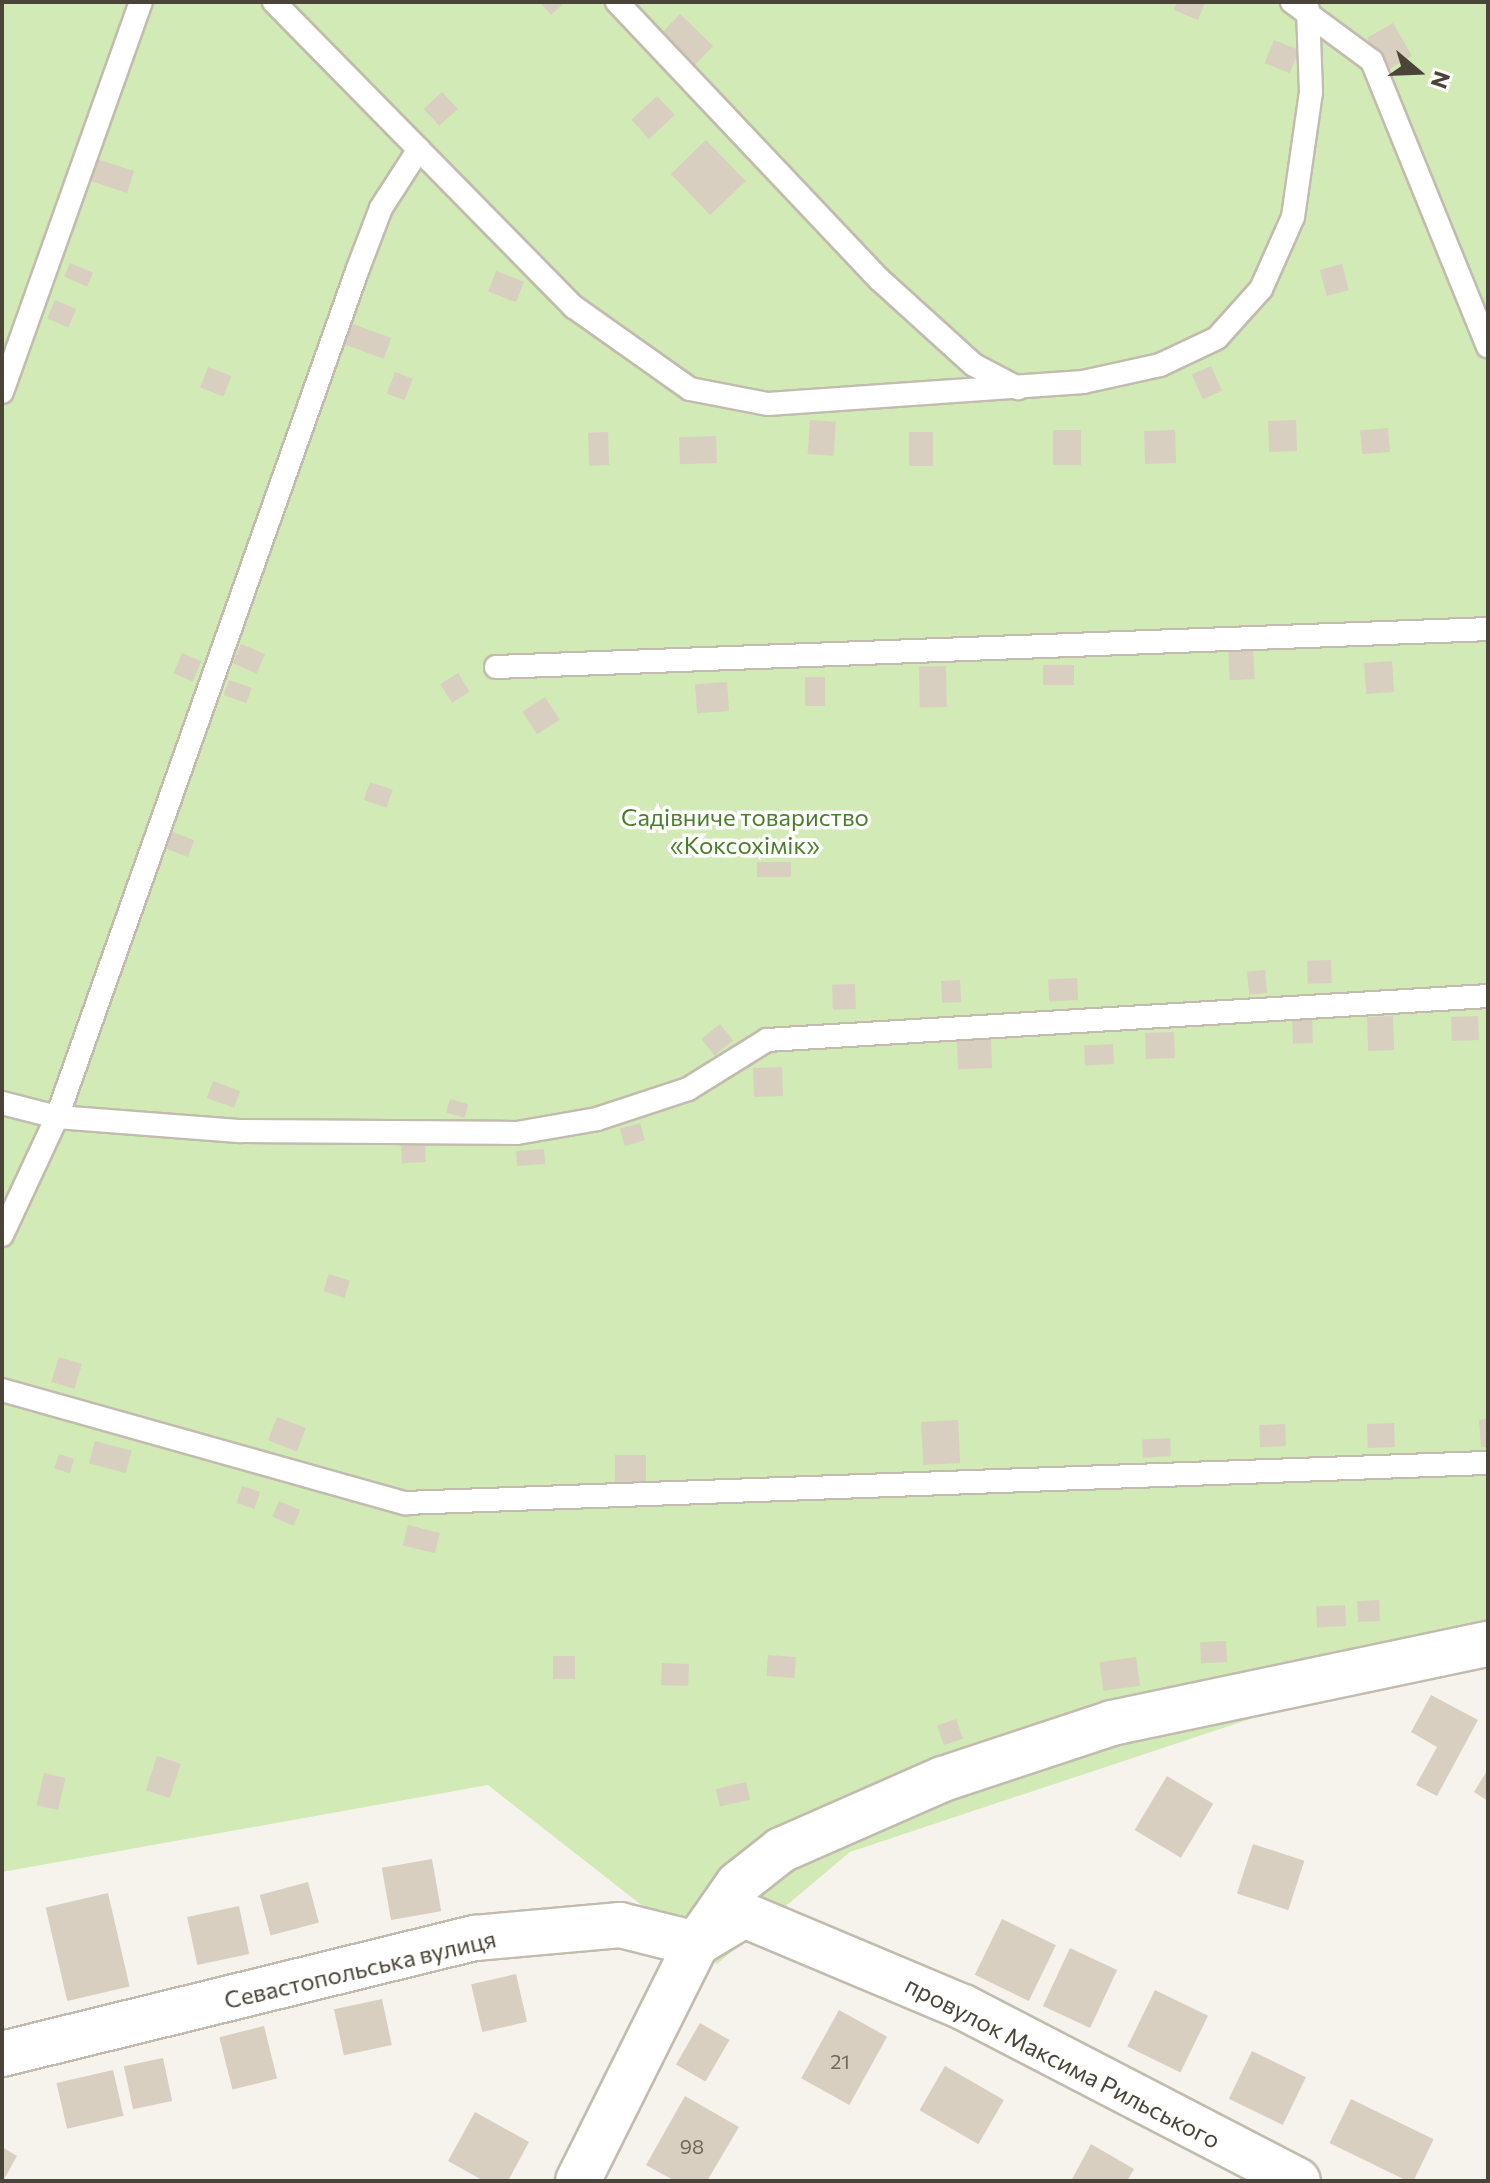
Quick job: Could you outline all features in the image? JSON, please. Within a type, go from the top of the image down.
[{"type":"street","points":[[582,2180],[696,1944],[738,1884],[781,1850],[943,1779],[1112,1723],[1485,1647]]},
{"type":"street","name":"провулок Максима Рильського","points":[[696,1944],[744,1915],[963,2007],[1298,2181]]},
{"type":"street","name":"Севастопольська вулиця","points":[[2,2054],[475,1938],[620,1925],[696,1944]]},
{"type":"lane","points":[[2,392],[141,2]]},
{"type":"lane","points":[[274,2],[574,307],[690,389],[768,404],[1019,389],[1108,377],[1187,355],[1217,338],[1261,289],[1302,178],[1311,92],[1300,6]]},
{"type":"lane","points":[[617,2],[879,279],[974,365],[1019,389]]},
{"type":"lane","points":[[1300,6],[1372,61],[1488,346]]},
{"type":"lane","points":[[2,1235],[57,1117],[381,208],[419,149]]},
{"type":"lane","points":[[496,667],[1488,629]]},
{"type":"lane","points":[[2,1103],[57,1117],[241,1131],[517,1133],[597,1119],[688,1089],[767,1040],[1488,996]]},
{"type":"lane","points":[[2,1390],[405,1503],[1488,1463]]},
{"type":"green space","name":"Садівниче товариство «Коксохімік»","points":[[2,2],[1488,2],[1488,1659],[1310,1699],[850,1852],[717,1964],[488,1785],[2,1872]]},
{"type":"building","points":[[540,2],[565,2],[551,15]]},
{"type":"building","points":[[1177,2],[1205,2],[1198,20],[1174,10]]},
{"type":"building","points":[[680,14],[713,46],[694,65],[661,33]]},
{"type":"building","points":[[1393,23],[1412,56],[1386,71],[1367,38]]},
{"type":"building","points":[[1274,40],[1299,50],[1290,73],[1265,63]]},
{"type":"building","points":[[442,92],[458,109],[439,126],[424,109]]},
{"type":"building","points":[[657,96],[675,115],[649,139],[631,120]]},
{"type":"building","points":[[706,140],[746,181],[710,215],[671,174]]},
{"type":"building","points":[[97,159],[134,171],[127,193],[90,181]]},
{"type":"building","points":[[70,263],[93,273],[87,287],[64,277]]},
{"type":"building","points":[[1342,264],[1349,290],[1327,296],[1320,270]]},
{"type":"building","points":[[496,271],[524,282],[516,302],[488,292]]},
{"type":"building","points":[[55,300],[76,309],[68,327],[47,318]]},
{"type":"building","points":[[350,323],[391,338],[384,359],[342,344]]},
{"type":"building","points":[[1211,366],[1222,391],[1203,399],[1192,375]]},
{"type":"building","points":[[208,367],[231,376],[223,396],[200,388]]},
{"type":"building","points":[[395,372],[413,379],[404,400],[387,393]]},
{"type":"building","points":[[810,420],[836,422],[834,456],[808,454]]},
{"type":"building","points":[[1296,420],[1297,451],[1269,452],[1268,421]]},
{"type":"building","points":[[1388,428],[1390,452],[1362,454],[1360,430]]},
{"type":"building","points":[[1053,430],[1081,430],[1081,465],[1053,465]]},
{"type":"building","points":[[1175,430],[1176,463],[1145,464],[1144,431]]},
{"type":"building","points":[[608,432],[609,465],[589,466],[588,433]]},
{"type":"building","points":[[909,432],[933,432],[933,466],[909,466]]},
{"type":"building","points":[[716,436],[717,463],[680,464],[679,437]]},
{"type":"building","points":[[241,644],[265,654],[257,673],[233,663]]},
{"type":"building","points":[[1253,646],[1255,679],[1230,680],[1228,647]]},
{"type":"building","points":[[182,653],[201,661],[193,681],[173,673]]},
{"type":"building","points":[[1392,661],[1394,692],[1366,694],[1364,663]]},
{"type":"building","points":[[1043,665],[1074,665],[1074,685],[1043,685]]},
{"type":"building","points":[[919,666],[946,666],[947,707],[920,707]]},
{"type":"building","points":[[458,673],[470,692],[452,703],[440,684]]},
{"type":"building","points":[[805,677],[825,677],[825,706],[805,706]]},
{"type":"building","points":[[229,680],[252,688],[246,703],[224,695]]},
{"type":"building","points":[[727,682],[729,711],[697,713],[695,684]]},
{"type":"building","points":[[545,697],[560,720],[537,734],[522,712]]},
{"type":"building","points":[[370,782],[393,790],[387,808],[364,800]]},
{"type":"building","points":[[170,831],[194,840],[188,857],[164,848]]},
{"type":"building","points":[[757,862],[791,862],[791,877],[757,877]]},
{"type":"building","points":[[1331,960],[1332,983],[1308,984],[1307,961]]},
{"type":"building","points":[[1265,970],[1267,993],[1249,994],[1247,972]]},
{"type":"building","points":[[1077,978],[1078,1000],[1049,1001],[1048,980]]},
{"type":"building","points":[[960,980],[961,1002],[942,1003],[941,981]]},
{"type":"building","points":[[855,984],[856,1009],[833,1010],[832,985]]},
{"type":"building","points":[[1393,1016],[1394,1050],[1368,1051],[1367,1017]]},
{"type":"building","points":[[1478,1016],[1479,1040],[1452,1041],[1451,1017]]},
{"type":"building","points":[[1312,1017],[1313,1043],[1293,1044],[1292,1018]]},
{"type":"building","points":[[720,1024],[733,1040],[715,1055],[701,1039]]},
{"type":"building","points":[[1174,1032],[1175,1058],[1146,1059],[1145,1033]]},
{"type":"building","points":[[991,1039],[992,1068],[958,1069],[957,1040]]},
{"type":"building","points":[[1113,1044],[1114,1064],[1085,1065],[1084,1046]]},
{"type":"building","points":[[782,1067],[783,1096],[754,1097],[753,1068]]},
{"type":"building","points":[[213,1081],[240,1091],[234,1108],[207,1098]]},
{"type":"building","points":[[450,1099],[468,1104],[464,1118],[446,1112]]},
{"type":"building","points":[[640,1123],[645,1140],[625,1146],[620,1129]]},
{"type":"building","points":[[425,1144],[426,1162],[402,1163],[401,1145]]},
{"type":"building","points":[[544,1149],[545,1164],[517,1166],[516,1151]]},
{"type":"building","points":[[329,1274],[350,1281],[344,1298],[323,1291]]},
{"type":"building","points":[[59,1357],[82,1364],[74,1389],[51,1382]]},
{"type":"building","points":[[277,1417],[306,1428],[297,1451],[268,1440]]},
{"type":"building","points":[[1488,1419],[1488,1447],[1481,1447],[1479,1420]]},
{"type":"building","points":[[958,1420],[960,1463],[923,1465],[921,1422]]},
{"type":"building","points":[[1394,1423],[1395,1447],[1368,1448],[1367,1424]]},
{"type":"building","points":[[1285,1424],[1286,1446],[1260,1447],[1259,1425]]},
{"type":"building","points":[[1170,1438],[1171,1456],[1143,1457],[1142,1439]]},
{"type":"building","points":[[95,1441],[132,1451],[126,1473],[89,1463]]},
{"type":"building","points":[[59,1454],[74,1459],[70,1473],[54,1468]]},
{"type":"building","points":[[615,1455],[646,1455],[646,1482],[615,1482]]},
{"type":"building","points":[[242,1486],[260,1492],[255,1509],[236,1503]]},
{"type":"building","points":[[279,1501],[300,1510],[294,1526],[272,1517]]},
{"type":"building","points":[[408,1525],[440,1533],[435,1553],[403,1545]]},
{"type":"building","points":[[1379,1600],[1380,1621],[1358,1622],[1357,1601]]},
{"type":"building","points":[[1345,1605],[1346,1626],[1317,1627],[1316,1607]]},
{"type":"building","points":[[1226,1641],[1227,1662],[1201,1663],[1200,1642]]},
{"type":"building","points":[[768,1655],[796,1657],[794,1678],[767,1676]]},
{"type":"building","points":[[553,1656],[575,1656],[575,1679],[553,1679]]},
{"type":"building","points":[[1136,1657],[1140,1686],[1103,1691],[1099,1662]]},
{"type":"building","points":[[662,1663],[689,1664],[688,1686],[661,1685]]},
{"type":"building","points":[[1431,1695],[1478,1720],[1437,1796],[1416,1785],[1437,1747],[1411,1732]]},
{"type":"building","points":[[956,1719],[963,1739],[944,1745],[937,1726]]},
{"type":"building","points":[[157,1756],[181,1764],[170,1798],[146,1790]]},
{"type":"building","points":[[1488,1769],[1488,1801],[1474,1792]]},
{"type":"building","points":[[44,1773],[65,1778],[58,1810],[37,1805]]},
{"type":"building","points":[[1167,1776],[1213,1804],[1181,1858],[1135,1830]]},
{"type":"building","points":[[746,1782],[750,1800],[720,1807],[716,1789]]},
{"type":"building","points":[[1253,1844],[1304,1861],[1288,1910],[1237,1893]]},
{"type":"building","points":[[432,1859],[441,1911],[391,1920],[382,1868]]},
{"type":"building","points":[[308,1882],[319,1923],[271,1936],[260,1895]]},
{"type":"building","points":[[108,1893],[130,1987],[67,2001],[46,1907]]},
{"type":"building","points":[[239,1906],[249,1954],[197,1965],[187,1917]]},
{"type":"building","points":[[1002,1919],[1056,1945],[1029,2001],[975,1975]]},
{"type":"building","points":[[1070,1948],[1117,1970],[1090,2028],[1043,2006]]},
{"type":"building","points":[[516,1974],[527,2022],[482,2032],[471,1984]]},
{"type":"building","points":[[1155,1990],[1208,2016],[1180,2072],[1127,2047]]},
{"type":"building","points":[[382,1999],[392,2045],[344,2055],[334,2009]]},
{"type":"building","points":[[839,2010],[887,2037],[849,2105],[801,2078]]},
{"type":"building","points":[[700,2023],[729,2040],[705,2082],[676,2065]]},
{"type":"building","points":[[264,2026],[277,2078],[232,2090],[219,2037]]},
{"type":"building","points":[[1252,2051],[1306,2077],[1283,2125],[1229,2099]]},
{"type":"building","points":[[163,2058],[172,2101],[133,2109],[124,2066]]},
{"type":"building","points":[[945,2066],[1004,2100],[978,2144],[919,2110]]},
{"type":"building","points":[[113,2070],[124,2116],[67,2129],[56,2083]]},
{"type":"building","points":[[685,2096],[739,2127],[707,2181],[675,2181],[646,2165]]},
{"type":"building","points":[[1351,2099],[1434,2139],[1413,2181],[1407,2181],[1330,2143]]},
{"type":"building","points":[[475,2112],[529,2142],[508,2181],[484,2181],[448,2161]]},
{"type":"building","points":[[1091,2144],[1134,2169],[1127,2181],[1071,2181]]},
{"type":"building","points":[[2,2147],[17,2156],[3,2181],[2,2181]]}]
